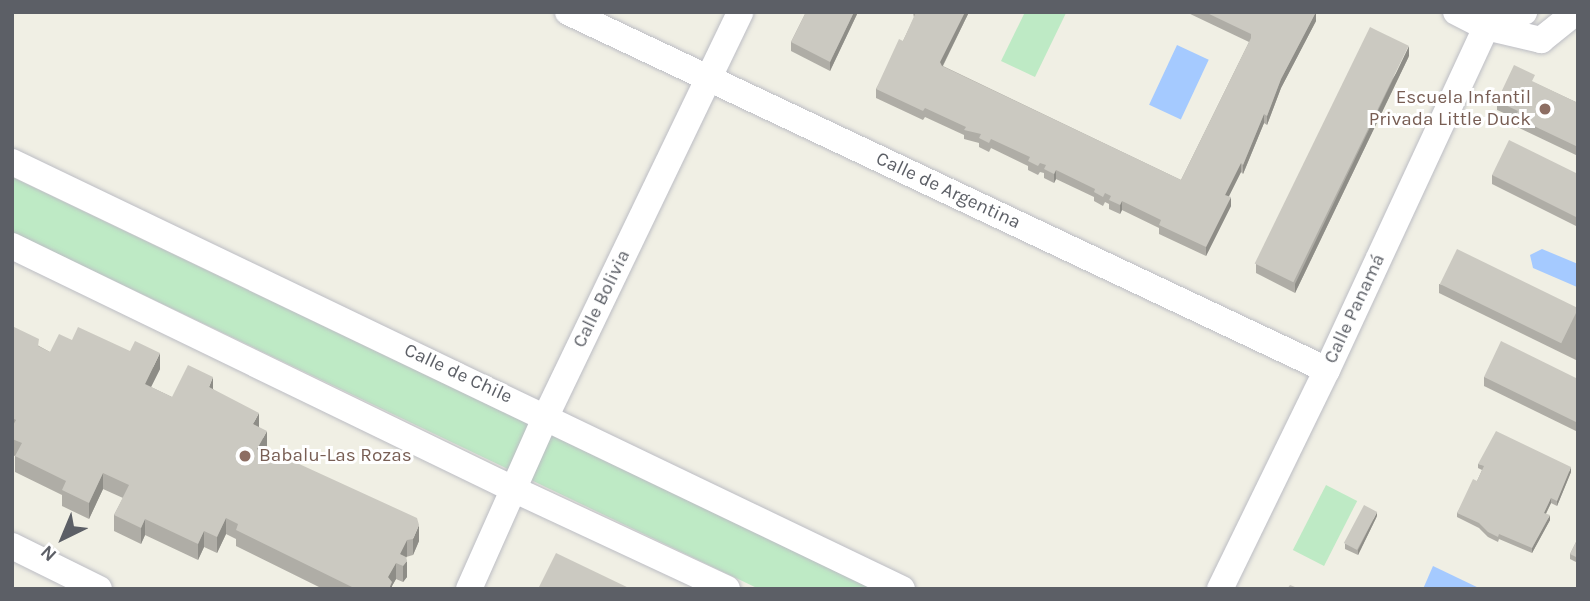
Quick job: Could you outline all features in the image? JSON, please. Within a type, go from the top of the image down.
[{"type":"street","name":"Calle de Argentina","points":[[568,12],[1327,370]]},
{"type":"street","name":"Calle Bolivia","points":[[469,589],[546,416],[740,12]]},
{"type":"street","points":[[1456,12],[1486,27],[1541,40],[1576,12]]},
{"type":"street","points":[[1486,27],[1524,12]]},
{"type":"street","name":"Calle Panamá","points":[[1220,589],[1327,370],[1486,27]]},
{"type":"street","name":"Calle de Chile","points":[[12,162],[902,589]]},
{"type":"street","points":[[12,246],[513,489],[727,589]]},
{"type":"street","points":[[12,546],[99,589]]},
{"type":"green space","points":[[1025,12],[1066,13],[1035,77],[1001,61]]},
{"type":"green space","points":[[12,177],[872,589],[759,589],[12,232]]},
{"type":"green space","points":[[1326,485],[1357,501],[1324,566],[1293,550]]},
{"type":"water","points":[[1177,45],[1209,60],[1181,120],[1149,105]]},
{"type":"water","points":[[1542,249],[1578,264],[1577,287],[1533,268],[1530,255]]},
{"type":"water","points":[[1433,566],[1481,589],[1423,589]]},
{"type":"building","points":[[806,12],[854,12],[830,62],[791,42]]},
{"type":"building","points":[[916,12],[965,12],[940,62],[942,66],[1181,180],[1251,38],[1251,34],[1205,12],[1316,12],[1281,79],[1267,116],[1264,114],[1243,165],[1241,163],[1225,195],[1231,197],[1206,247],[1159,225],[1161,220],[1122,201],[1120,205],[1109,200],[1111,196],[1105,193],[1103,197],[1094,192],[1095,189],[1056,170],[1054,174],[1044,169],[1046,165],[1040,163],[1038,166],[1028,161],[1030,157],[991,139],[989,143],[979,138],[981,134],[964,130],[966,127],[876,89],[899,39],[903,41]]},
{"type":"building","points":[[1370,27],[1409,46],[1293,282],[1255,263]]},
{"type":"building","points":[[1514,65],[1535,75],[1532,81],[1578,103],[1578,147],[1515,117],[1518,111],[1497,101]]},
{"type":"building","points":[[1509,140],[1578,174],[1578,218],[1492,175]]},
{"type":"building","points":[[1457,249],[1578,308],[1561,343],[1440,284]]},
{"type":"building","points":[[12,326],[39,339],[38,346],[50,352],[59,334],[72,340],[78,327],[130,351],[135,341],[160,353],[145,384],[172,397],[188,365],[213,377],[209,387],[259,413],[253,424],[267,431],[257,449],[271,457],[273,452],[417,518],[419,525],[413,539],[407,540],[400,554],[406,557],[407,561],[403,566],[396,563],[388,577],[392,582],[389,589],[356,589],[236,530],[238,524],[226,518],[217,537],[204,531],[198,544],[145,519],[141,528],[114,515],[129,485],[103,473],[89,503],[62,490],[66,481],[15,456],[22,443],[12,439],[12,427],[16,420],[12,418]]},
{"type":"building","points":[[1501,341],[1578,379],[1578,423],[1484,377]]},
{"type":"building","points":[[1496,431],[1571,467],[1557,501],[1551,498],[1544,513],[1550,515],[1532,548],[1499,534],[1498,537],[1479,523],[1457,513],[1473,479],[1477,481],[1484,466],[1478,464]]},
{"type":"building","points":[[1364,505],[1377,512],[1357,550],[1344,543]]},
{"type":"building","points":[[1578,538],[1578,558],[1570,554]]},
{"type":"building","points":[[556,553],[631,589],[538,589]]},
{"type":"place","name":"Escuela Infantil Privada Little Duck","points":[[1545,109]]},
{"type":"place","name":"Babalu-Las Rozas","points":[[245,456]]}]
